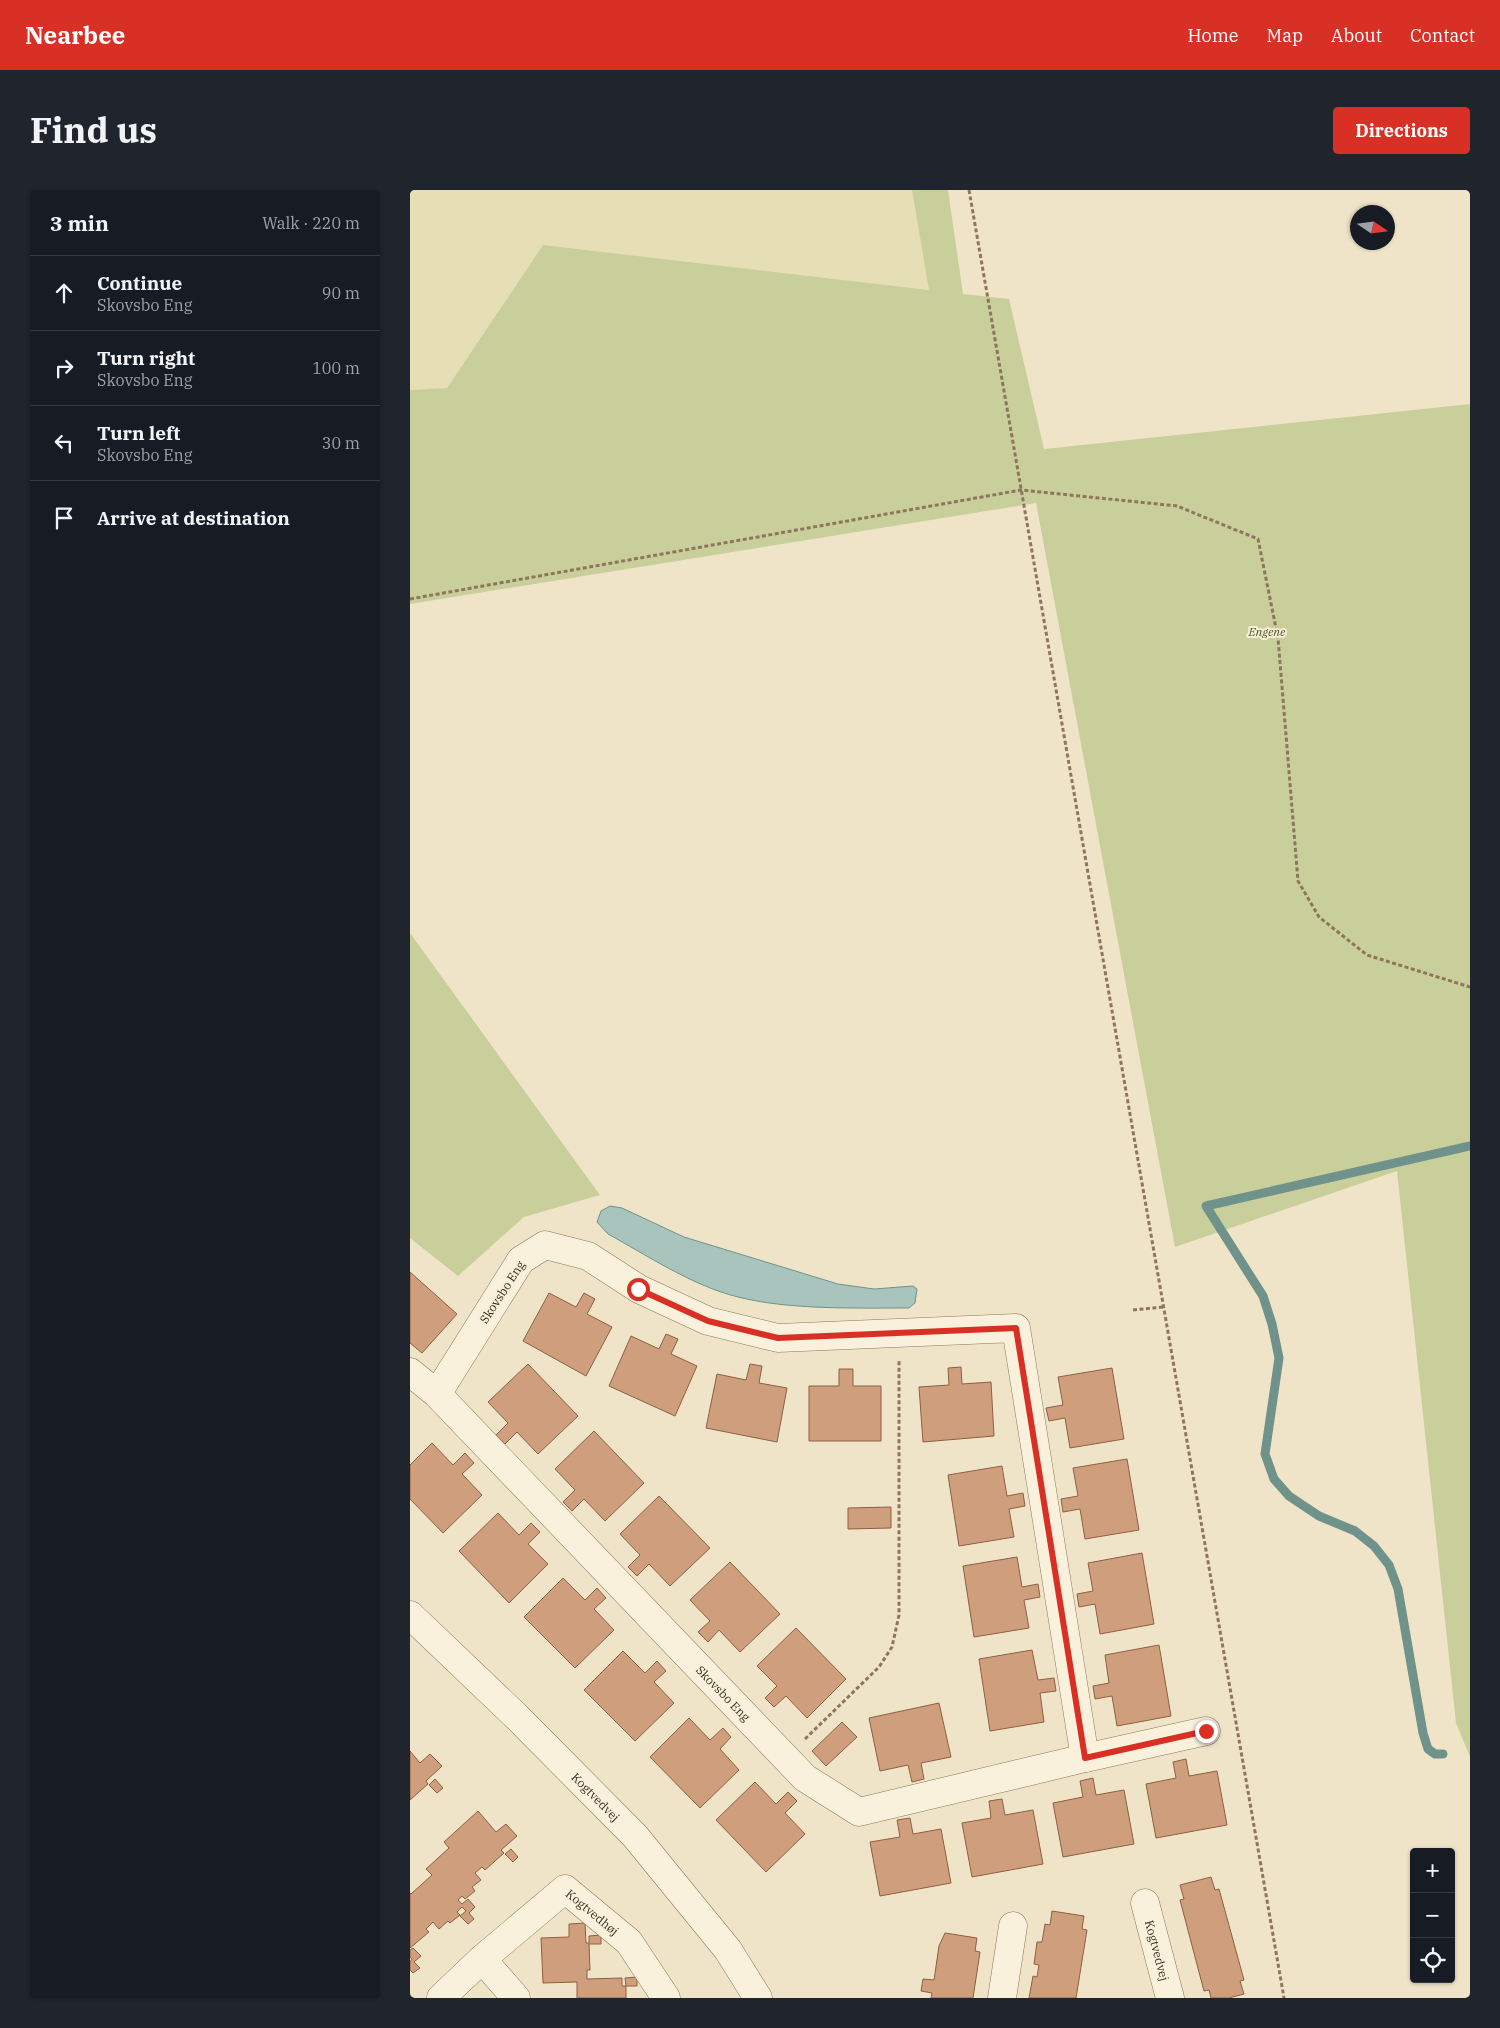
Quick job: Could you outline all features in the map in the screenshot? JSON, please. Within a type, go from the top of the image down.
[{"type":"street","name":"Skovsbo Eng","points":[[437,1394],[521,1260],[545,1245],[588,1256],[638,1289],[708,1321],[778,1338],[1016,1328],[1085,1758]]},
{"type":"street","name":"Skovsbo Eng","points":[[410,1372],[437,1394],[804,1778],[859,1812],[1206,1731]]},
{"type":"street","name":"Kogtvedvej","points":[[410,1614],[517,1717],[635,1836],[728,1950],[758,1998]]},
{"type":"street","name":"Kogtvedhøj","points":[[441,1998],[482,1959],[565,1889],[629,1942],[666,1998]]},
{"type":"street","name":"Kogtvedvej","points":[[1145,1903],[1170,1998]]},
{"type":"street","points":[[1002,1998],[1013,1926]]},
{"type":"street","points":[[482,1959],[516,1998]]},
{"type":"path","points":[[970,190],[1284,1998]]},
{"type":"path","points":[[410,599],[1021,490],[1177,506],[1258,539],[1278,638],[1298,881],[1319,917],[1368,955],[1470,987]]},
{"type":"path","points":[[1134,1310],[1163,1307]]},
{"type":"path","points":[[785,1758],[879,1668],[892,1647],[899,1615],[901,1563],[898,1333]]},
{"type":"shaded area","points":[[410,190],[912,190],[930,290],[543,245],[447,388],[410,390]]},
{"type":"green space","name":"Engene","points":[[912,190],[948,190],[963,294],[1009,299],[1044,449],[1470,404],[1470,1757],[1456,1723],[1397,1171],[1175,1247],[1036,503],[410,604],[410,390],[447,388],[543,245],[929,290]]},
{"type":"green space","points":[[410,933],[600,1195],[524,1217],[458,1276],[410,1238]]},
{"type":"water","points":[[610,1206],[622,1208],[684,1237],[838,1284],[874,1289],[913,1286],[917,1289],[915,1303],[909,1308],[801,1306],[758,1301],[721,1292],[671,1270],[608,1234],[597,1222],[601,1211]]},
{"type":"building","points":[[410,1272],[457,1314],[422,1353],[410,1343]]},
{"type":"building","points":[[549,1293],[576,1307],[584,1293],[595,1299],[587,1314],[612,1327],[586,1376],[523,1341]]},
{"type":"building","points":[[666,1334],[678,1339],[671,1354],[697,1366],[675,1416],[609,1386],[631,1336],[659,1349]]},
{"type":"building","points":[[528,1364],[578,1416],[538,1454],[517,1432],[505,1444],[496,1435],[508,1423],[488,1402]]},
{"type":"building","points":[[750,1364],[762,1366],[759,1383],[787,1388],[777,1442],[706,1428],[717,1374],[746,1380]]},
{"type":"building","points":[[961,1367],[962,1384],[991,1382],[994,1436],[923,1442],[919,1387],[949,1385],[948,1368]]},
{"type":"building","points":[[1112,1368],[1124,1439],[1070,1448],[1065,1418],[1049,1421],[1046,1408],[1063,1405],[1058,1377]]},
{"type":"building","points":[[839,1369],[853,1369],[853,1386],[881,1386],[881,1441],[809,1441],[809,1386],[839,1386]]},
{"type":"building","points":[[594,1431],[644,1483],[605,1521],[584,1499],[572,1511],[563,1502],[575,1490],[555,1469]]},
{"type":"building","points":[[432,1443],[453,1465],[465,1453],[474,1463],[462,1474],[482,1495],[443,1533],[410,1499],[410,1465]]},
{"type":"building","points":[[1127,1459],[1139,1530],[1085,1539],[1080,1509],[1063,1512],[1061,1499],[1078,1496],[1073,1468]]},
{"type":"building","points":[[1002,1466],[1007,1496],[1023,1493],[1025,1506],[1009,1509],[1014,1537],[959,1546],[948,1475]]},
{"type":"building","points":[[659,1496],[710,1548],[670,1586],[649,1564],[637,1576],[628,1567],[640,1555],[620,1534]]},
{"type":"building","points":[[891,1507],[891,1528],[848,1529],[848,1508]]},
{"type":"building","points":[[498,1513],[519,1535],[531,1523],[540,1532],[528,1544],[548,1564],[509,1603],[459,1551]]},
{"type":"building","points":[[1142,1553],[1154,1624],[1100,1634],[1095,1604],[1079,1607],[1077,1594],[1093,1591],[1088,1563]]},
{"type":"building","points":[[1017,1557],[1022,1587],[1038,1584],[1040,1597],[1024,1600],[1029,1628],[974,1637],[963,1566]]},
{"type":"building","points":[[730,1562],[780,1614],[740,1652],[719,1630],[708,1642],[698,1632],[710,1621],[690,1600]]},
{"type":"building","points":[[563,1578],[585,1600],[597,1588],[606,1598],[594,1609],[614,1630],[575,1668],[524,1617]]},
{"type":"building","points":[[796,1628],[846,1679],[807,1718],[786,1696],[774,1707],[765,1698],[777,1686],[757,1666]]},
{"type":"building","points":[[1159,1645],[1171,1716],[1117,1726],[1112,1696],[1095,1699],[1093,1686],[1109,1683],[1105,1655]]},
{"type":"building","points":[[1032,1650],[1038,1680],[1054,1678],[1056,1691],[1040,1693],[1044,1722],[990,1731],[979,1659]]},
{"type":"building","points":[[623,1651],[645,1673],[657,1661],[666,1671],[654,1682],[674,1703],[635,1741],[584,1690]]},
{"type":"building","points":[[939,1703],[951,1757],[921,1763],[924,1779],[912,1782],[908,1765],[880,1771],[869,1718]]},
{"type":"building","points":[[689,1718],[710,1740],[723,1728],[731,1737],[720,1749],[739,1770],[700,1808],[650,1757]]},
{"type":"building","points":[[842,1722],[857,1737],[826,1766],[812,1751]]},
{"type":"building","points":[[410,1751],[420,1763],[430,1754],[442,1766],[426,1781],[428,1784],[410,1800]]},
{"type":"building","points":[[1186,1759],[1189,1776],[1217,1771],[1227,1825],[1156,1838],[1146,1784],[1176,1778],[1173,1762]]},
{"type":"building","points":[[1093,1778],[1096,1795],[1124,1790],[1134,1844],[1063,1857],[1053,1803],[1083,1797],[1080,1781]]},
{"type":"building","points":[[435,1779],[443,1788],[437,1793],[429,1785]]},
{"type":"building","points":[[755,1782],[776,1804],[788,1792],[797,1801],[785,1813],[805,1834],[766,1872],[716,1820]]},
{"type":"building","points":[[1002,1799],[1005,1815],[1033,1810],[1043,1864],[972,1877],[962,1823],[991,1818],[989,1801]]},
{"type":"building","points":[[478,1811],[496,1832],[506,1824],[517,1836],[501,1850],[504,1853],[485,1870],[482,1867],[475,1873],[481,1880],[472,1887],[475,1891],[465,1899],[462,1896],[458,1900],[462,1904],[468,1899],[475,1907],[469,1913],[474,1919],[468,1924],[460,1916],[466,1911],[462,1907],[457,1912],[460,1915],[450,1923],[448,1921],[439,1929],[433,1922],[426,1929],[429,1932],[410,1948],[410,1893],[432,1875],[426,1869],[449,1848],[444,1842]]},
{"type":"building","points":[[910,1818],[913,1834],[941,1829],[951,1883],[880,1896],[870,1842],[900,1837],[897,1820]]},
{"type":"building","points":[[511,1849],[518,1857],[513,1862],[505,1854]]},
{"type":"building","points":[[1211,1877],[1215,1890],[1219,1889],[1244,1980],[1240,1981],[1244,1994],[1229,1998],[1211,1998],[1209,1990],[1204,1991],[1180,1900],[1184,1899],[1180,1885]]},
{"type":"building","points":[[1052,1911],[1084,1916],[1082,1929],[1087,1930],[1076,1998],[1029,1998],[1033,1976],[1037,1977],[1039,1965],[1034,1964],[1037,1942],[1042,1942],[1045,1924],[1050,1925]]},
{"type":"building","points":[[585,1923],[586,1943],[589,1943],[589,1936],[601,1935],[601,1944],[589,1944],[590,1970],[587,1970],[587,1979],[622,1978],[622,1986],[626,1986],[626,1998],[577,1998],[577,1982],[543,1983],[541,1938],[569,1937],[569,1924]]},
{"type":"building","points":[[945,1933],[977,1938],[975,1951],[980,1952],[973,1998],[931,1998],[932,1993],[921,1991],[923,1979],[934,1980],[939,1946]]},
{"type":"building","points":[[413,1948],[421,1956],[414,1962],[420,1968],[413,1973],[410,1970],[412,1959],[410,1957],[410,1950]]},
{"type":"building","points":[[637,1977],[637,1986],[626,1986],[625,1978]]},
{"type":"waterway","points":[[1443,1754],[1435,1754],[1428,1749],[1423,1733],[1398,1589],[1389,1565],[1374,1546],[1355,1531],[1319,1516],[1289,1496],[1274,1479],[1265,1454],[1279,1358],[1272,1324],[1263,1296],[1206,1206],[1470,1146]]},
{"type":"route","points":[[638,1289],[708,1321],[778,1338],[1016,1328],[1085,1758],[1206,1731]]}]
